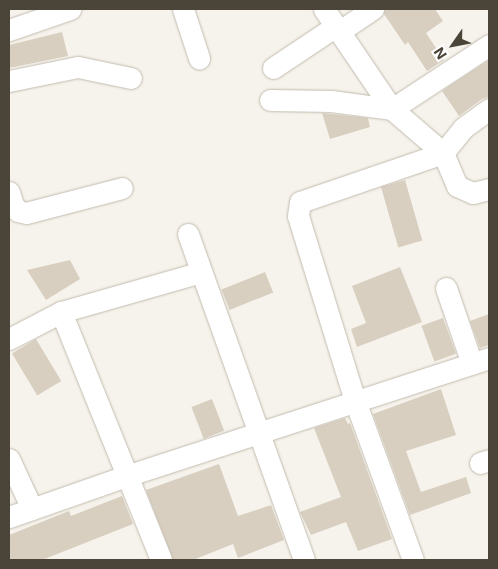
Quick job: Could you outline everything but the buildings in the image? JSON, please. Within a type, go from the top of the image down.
[{"type":"street","points":[[9,30],[70,9]]},
{"type":"street","points":[[183,9],[199,58]]},
{"type":"street","points":[[273,68],[333,22],[373,9]]},
{"type":"street","points":[[333,22],[392,109],[443,153],[458,186],[473,193],[489,189]]},
{"type":"street","points":[[270,100],[331,101],[392,109],[489,45]]},
{"type":"street","points":[[9,81],[78,67],[131,78]]},
{"type":"street","points":[[413,560],[355,402],[298,216],[300,202],[443,153],[463,128],[489,109]]},
{"type":"street","points":[[9,192],[13,205],[18,211],[26,212],[122,188]]},
{"type":"street","points":[[188,234],[304,560]]},
{"type":"street","points":[[9,339],[61,312],[202,272]]},
{"type":"street","points":[[9,517],[126,476],[480,361],[446,288]]},
{"type":"street","points":[[61,312],[161,560]]},
{"type":"street","points":[[9,459],[32,509]]}]
